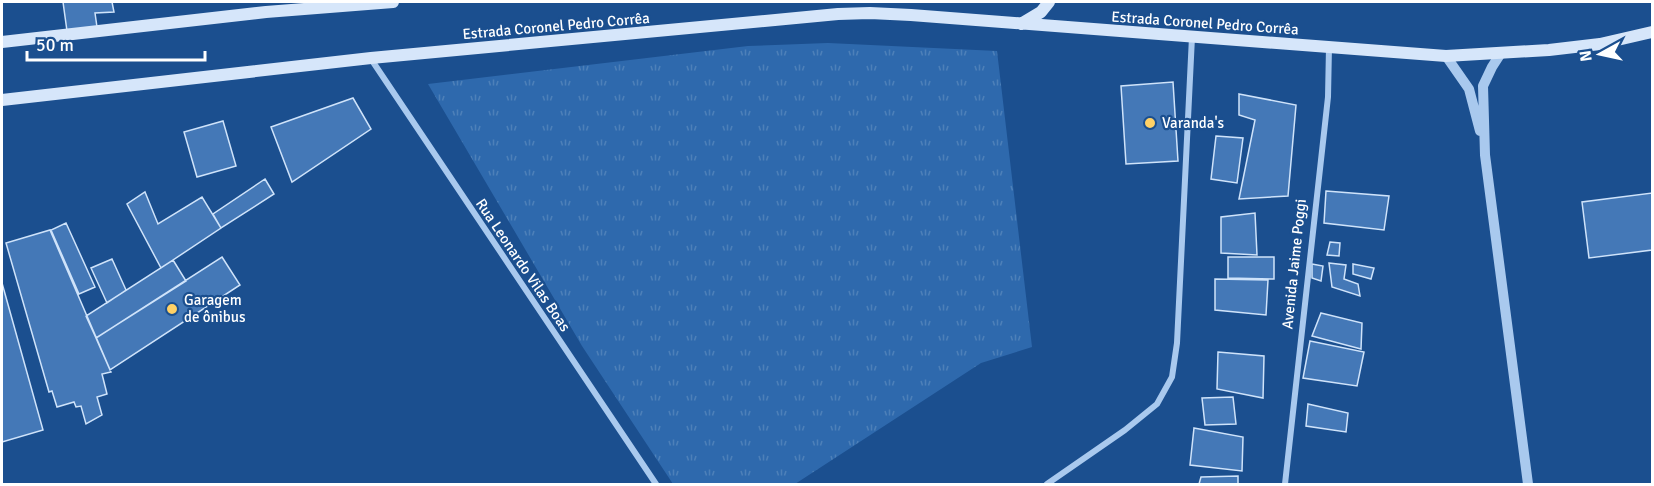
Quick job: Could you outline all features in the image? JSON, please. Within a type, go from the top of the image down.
[{"type":"main road","points":[[2,42],[266,12],[393,2]]},
{"type":"main road","points":[[1021,24],[1041,12],[1049,2]]},
{"type":"main road","name":"Estrada Coronel Pedro Corrêa","points":[[2,100],[370,58],[838,14],[901,15],[1446,56],[1549,50],[1600,44],[1653,32]]},
{"type":"street","points":[[1047,484],[1125,430],[1157,404],[1172,377],[1177,343],[1192,37]]},
{"type":"street","name":"Avenida Jaime Poggi","points":[[1285,484],[1328,97],[1329,47]]},
{"type":"street","points":[[1501,54],[1483,86],[1485,155],[1528,484]]},
{"type":"street","points":[[1446,56],[1469,89],[1485,155]]},
{"type":"street","name":"Rua Leonardo Vilas Boas","points":[[370,58],[656,484]]},
{"type":"green space","points":[[828,43],[997,51],[1032,347],[981,363],[795,484],[673,484],[582,346],[428,84],[748,46]]},
{"type":"building","points":[[63,2],[112,2],[114,12],[95,13],[97,27],[67,31]]},
{"type":"building","name":"Varanda's","points":[[1173,82],[1178,161],[1126,164],[1121,86]]},
{"type":"building","points":[[1239,94],[1296,105],[1288,196],[1239,199],[1255,120],[1239,115]]},
{"type":"building","points":[[353,98],[371,129],[292,182],[271,127]]},
{"type":"building","points":[[223,121],[236,166],[197,177],[184,132]]},
{"type":"building","points":[[1216,136],[1243,138],[1237,183],[1211,179]]},
{"type":"building","points":[[265,179],[274,194],[221,228],[213,214]]},
{"type":"building","points":[[1326,191],[1389,196],[1384,230],[1324,223]]},
{"type":"building","points":[[145,192],[158,224],[202,197],[221,228],[161,268],[127,204]]},
{"type":"building","points":[[1652,193],[1652,250],[1589,258],[1582,202]]},
{"type":"building","points":[[1255,213],[1257,255],[1221,253],[1221,217]]},
{"type":"building","points":[[66,223],[95,287],[79,294],[51,230]]},
{"type":"building","points":[[50,230],[111,372],[102,374],[107,394],[97,397],[102,415],[86,424],[81,406],[76,407],[74,402],[57,407],[52,391],[49,392],[6,243]]},
{"type":"building","points":[[1330,242],[1340,243],[1339,256],[1327,255]]},
{"type":"building","name":"Garagem de ônibus","points":[[222,257],[240,285],[110,370],[96,338]]},
{"type":"building","points":[[1228,257],[1274,257],[1274,279],[1228,278]]},
{"type":"building","points":[[112,259],[126,290],[107,303],[91,268]]},
{"type":"building","points":[[173,260],[186,281],[96,338],[86,316]]},
{"type":"building","points":[[1329,263],[1346,265],[1344,279],[1358,284],[1360,296],[1332,287]]},
{"type":"building","points":[[1312,264],[1323,266],[1321,281],[1312,278]]},
{"type":"building","points":[[1353,264],[1374,268],[1371,279],[1353,274]]},
{"type":"building","points":[[1215,279],[1268,280],[1266,315],[1215,310]]},
{"type":"building","points":[[2,283],[43,430],[2,442]]},
{"type":"building","points":[[1321,313],[1362,323],[1361,349],[1312,336]]},
{"type":"building","points":[[1310,341],[1364,352],[1357,386],[1303,378]]},
{"type":"building","points":[[1218,352],[1264,356],[1263,398],[1217,389]]},
{"type":"building","points":[[1233,397],[1236,424],[1205,425],[1202,398]]},
{"type":"building","points":[[1308,404],[1348,413],[1346,432],[1306,426]]},
{"type":"building","points":[[1194,428],[1243,437],[1242,471],[1190,465]]},
{"type":"building","points":[[1238,476],[1238,484],[1199,484],[1201,477]]},
{"type":"place","name":"Varanda's","points":[[1150,123]]},
{"type":"place","name":"Garagem de ônibus","points":[[172,309]]}]
